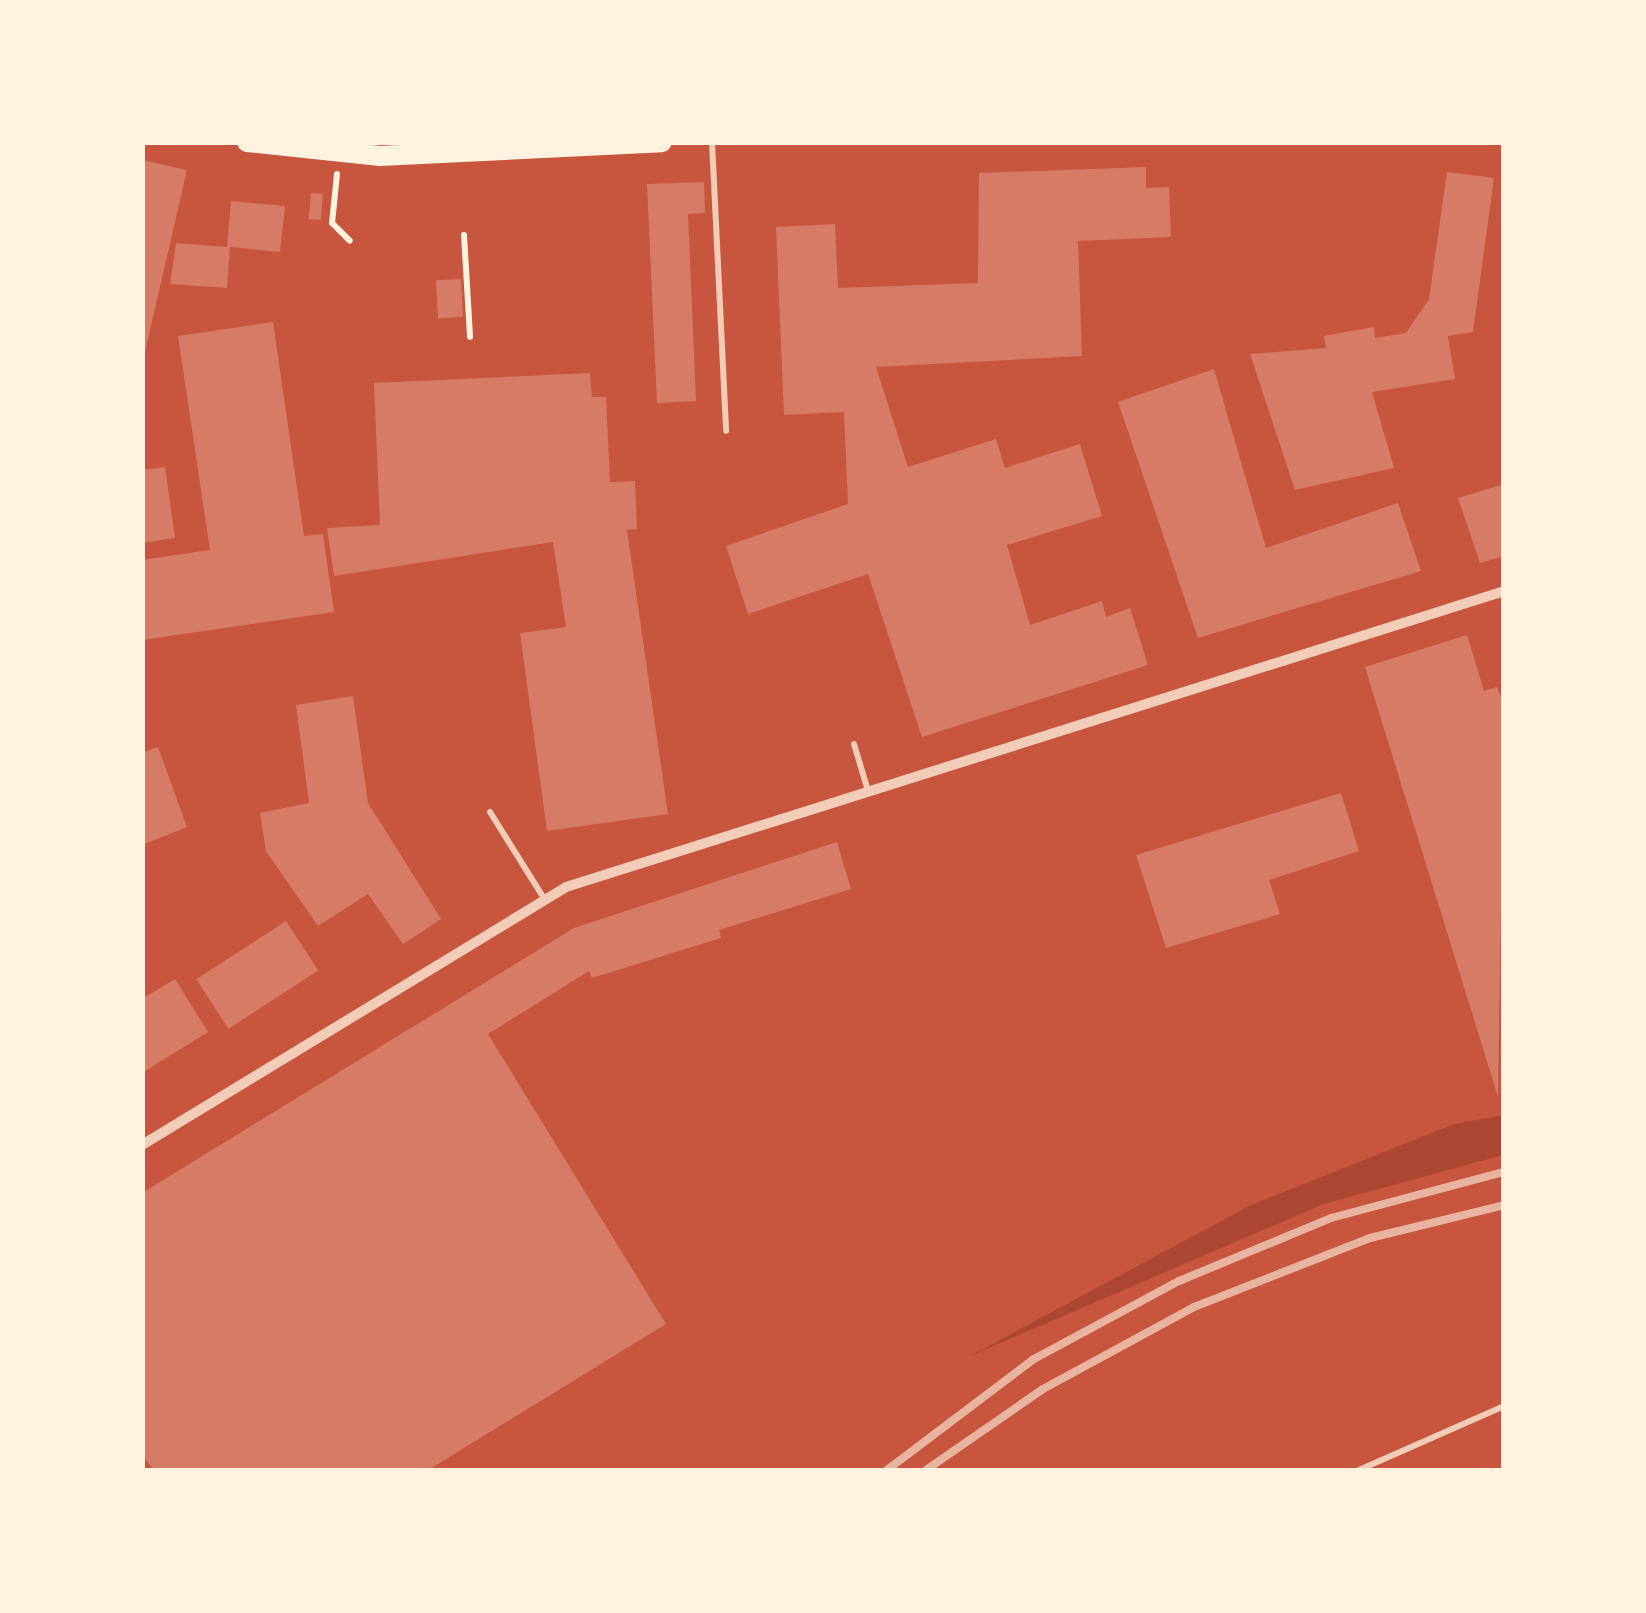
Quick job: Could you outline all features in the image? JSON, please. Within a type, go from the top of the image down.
[{"type":"main road","points":[[246,142],[339,153],[662,142]]},
{"type":"street","points":[[142,1146],[544,900],[868,791],[1504,591]]},
{"type":"lane","points":[[712,142],[726,432]]},
{"type":"lane","points":[[854,744],[868,791]]},
{"type":"lane","points":[[490,812],[544,900]]},
{"type":"lane","points":[[1359,1470],[1504,1406]]},
{"type":"path","points":[[339,153],[332,222],[350,240]]},
{"type":"path","points":[[464,235],[470,337]]},
{"type":"shaded area","points":[[1503,1115],[1503,1155],[1324,1204],[970,1356],[1251,1205],[1454,1124]]},
{"type":"building","points":[[142,160],[187,170],[144,356],[142,356]]},
{"type":"building","points":[[1146,167],[1146,188],[1169,187],[1171,237],[1078,241],[1082,356],[876,367],[908,467],[996,439],[1005,468],[1080,444],[1102,516],[1007,545],[1030,625],[1102,601],[1106,617],[1130,608],[1148,665],[922,737],[868,574],[748,614],[726,546],[848,504],[844,412],[784,415],[776,227],[835,224],[838,288],[978,283],[979,173]]},
{"type":"building","points":[[1447,172],[1494,178],[1473,332],[1448,336],[1455,379],[1372,392],[1394,468],[1295,490],[1250,354],[1326,348],[1324,336],[1374,327],[1375,338],[1406,333],[1429,299]]},
{"type":"building","points":[[704,182],[705,213],[688,214],[696,401],[657,403],[647,184]]},
{"type":"building","points":[[311,193],[323,194],[321,220],[309,219]]},
{"type":"building","points":[[231,201],[285,206],[280,252],[230,247],[227,288],[170,284],[176,243],[227,247]]},
{"type":"building","points":[[461,279],[463,317],[438,318],[436,280]]},
{"type":"building","points":[[273,322],[304,536],[323,534],[334,612],[142,640],[142,560],[210,550],[178,336]]},
{"type":"building","points":[[1214,369],[1266,548],[1398,503],[1421,571],[1198,638],[1118,402]]},
{"type":"building","points":[[590,373],[592,397],[606,397],[610,482],[635,481],[637,529],[627,530],[668,814],[547,831],[520,633],[566,627],[553,542],[334,576],[327,528],[380,525],[374,383]]},
{"type":"building","points":[[165,467],[175,538],[142,543],[142,470]]},
{"type":"building","points":[[1504,484],[1504,556],[1480,563],[1458,498]]},
{"type":"building","points":[[1467,635],[1484,691],[1497,687],[1504,706],[1498,1097],[1365,667]]},
{"type":"building","points":[[353,696],[368,803],[441,919],[403,944],[368,894],[318,926],[266,851],[260,813],[309,803],[296,705]]},
{"type":"building","points":[[158,747],[187,827],[142,845],[142,753]]},
{"type":"building","points":[[1341,793],[1359,851],[1269,880],[1280,914],[1166,948],[1136,855]]},
{"type":"building","points":[[837,842],[851,889],[719,930],[721,938],[592,978],[589,971],[488,1034],[666,1324],[428,1470],[153,1470],[142,1453],[142,1193],[574,928]]},
{"type":"building","points":[[286,921],[318,970],[228,1029],[196,979]]},
{"type":"building","points":[[175,979],[208,1032],[142,1073],[142,999]]},
{"type":"railway","points":[[887,1470],[1034,1359],[1179,1281],[1331,1218],[1504,1172]]},
{"type":"railway","points":[[926,1470],[1043,1389],[1194,1307],[1370,1238],[1504,1205]]}]
